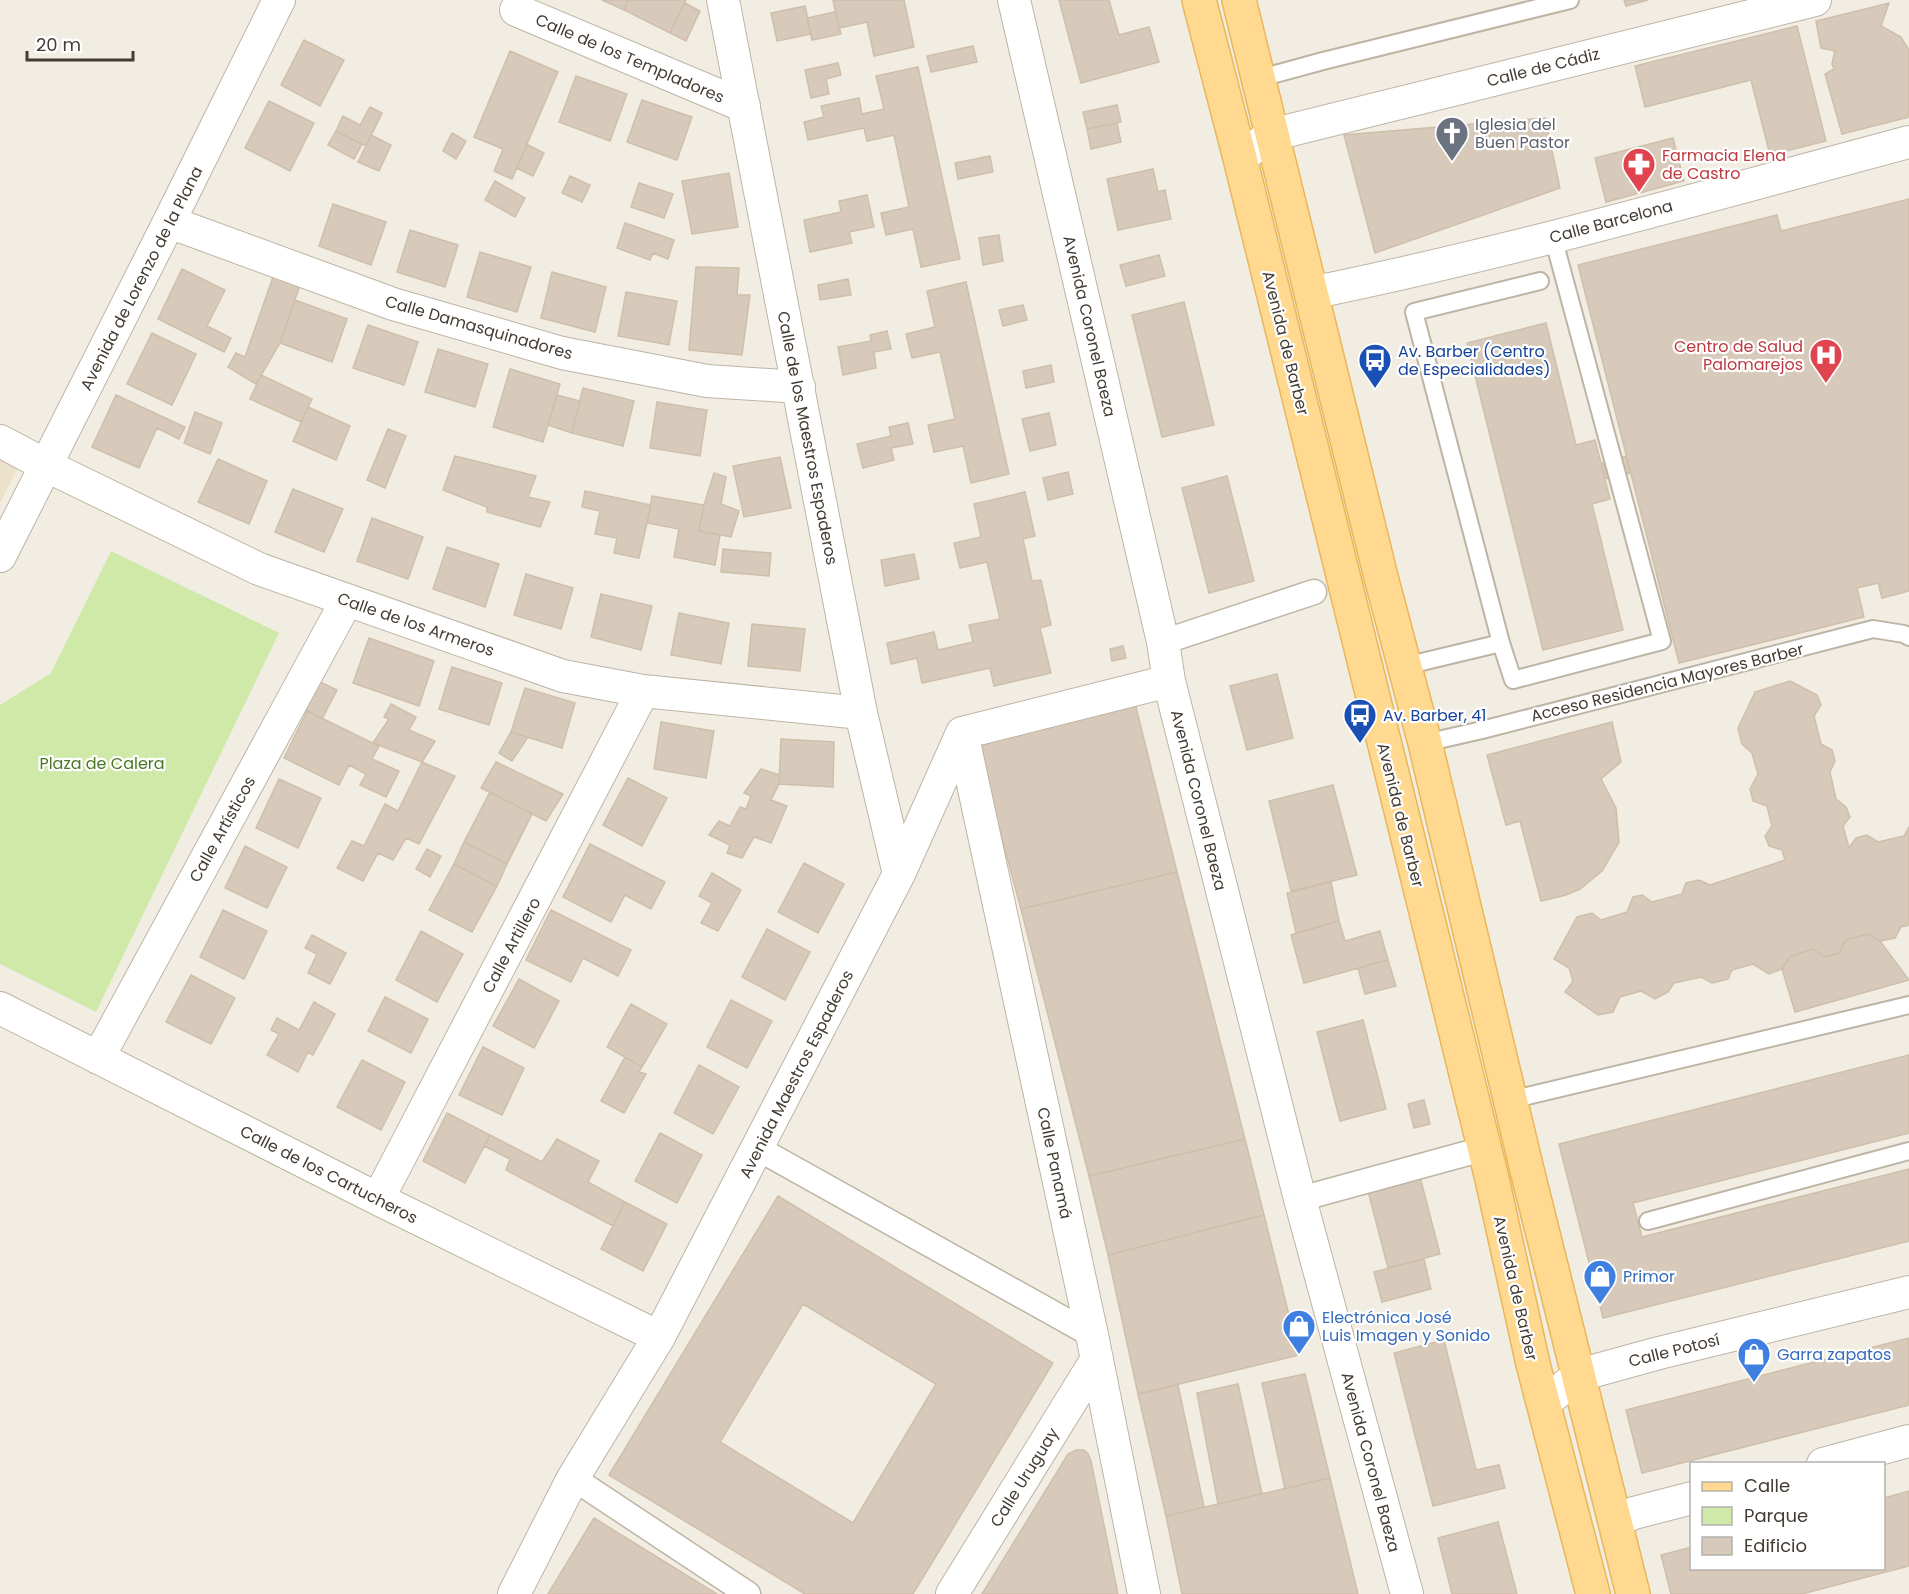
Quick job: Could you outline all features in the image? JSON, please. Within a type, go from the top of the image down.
[{"type":"main road","name":"Avenida de Barber","points":[[1199,0],[1240,158],[1484,1149],[1544,1403],[1593,1594]]},
{"type":"main road","points":[[1239,0],[1425,743],[1510,1100],[1633,1594]]},
{"type":"street","name":"Avenida de Lorenzo de la Plana","points":[[0,556],[279,0]]},
{"type":"street","name":"Calle de los Maestros Espaderos","points":[[723,0],[861,713],[898,874]]},
{"type":"street","name":"Avenida Coronel Baeza","points":[[1014,0],[1162,642],[1168,681],[1300,1198],[1407,1594]]},
{"type":"street","name":"Calle de Cádiz","points":[[1271,135],[1815,0]]},
{"type":"street","name":"Calle de los Templadores","points":[[516,10],[744,106]]},
{"type":"street","points":[[1240,158],[1271,135]]},
{"type":"street","name":"Calle Barcelona","points":[[1311,293],[1376,280],[1553,237],[1909,142]]},
{"type":"street","name":"Calle Damasquinadores","points":[[169,222],[393,304],[562,353],[706,381],[799,387]]},
{"type":"street","name":"Calle de los Armeros","points":[[0,441],[46,466],[259,569],[563,676],[643,691],[861,713]]},
{"type":"street","points":[[1162,642],[1314,592]]},
{"type":"street","name":"Calle Artísticos","points":[[98,1059],[347,600]]},
{"type":"street","points":[[962,733],[1168,681]]},
{"type":"street","name":"Calle Artillero","points":[[378,1199],[643,691]]},
{"type":"street","name":"Avenida Maestros Espaderos","points":[[514,1594],[573,1478],[659,1337],[898,874],[962,733]]},
{"type":"street","name":"Calle Panamá","points":[[962,733],[1094,1347],[1144,1594]]},
{"type":"street","name":"Calle de los Cartucheros","points":[[0,1008],[378,1199],[659,1337]]},
{"type":"street","points":[[757,1148],[1094,1347]]},
{"type":"street","points":[[1300,1198],[1484,1149]]},
{"type":"street","name":"Calle Potosí","points":[[1578,1375],[1909,1292]]},
{"type":"street","name":"Calle Uruguay","points":[[952,1594],[1094,1347]]},
{"type":"street","points":[[1544,1403],[1578,1375]]},
{"type":"street","points":[[1831,1462],[1909,1441]]},
{"type":"street","points":[[573,1478],[748,1594]]},
{"type":"street","points":[[1615,1521],[1634,1513],[1690,1499]]},
{"type":"lane","points":[[1257,79],[1570,0]]},
{"type":"lane","points":[[1539,281],[1414,312],[1501,643],[1513,680],[1662,640],[1553,237]]},
{"type":"lane","name":"Acceso Residencia Mayores Barber","points":[[1425,743],[1873,629],[1904,634],[1909,637]]},
{"type":"lane","points":[[1405,666],[1501,643]]},
{"type":"lane","points":[[1510,1100],[1909,1005]]},
{"type":"lane","points":[[1648,1221],[1909,1151]]},
{"type":"shaded area","points":[[0,457],[19,466],[0,503]]},
{"type":"green space","name":"Plaza de Calera","points":[[111,551],[279,633],[96,1012],[0,964],[0,705],[51,673]]},
{"type":"building","points":[[602,0],[628,0],[624,10]]},
{"type":"building","points":[[628,0],[686,0],[670,33],[624,10]]},
{"type":"building","points":[[833,0],[904,0],[914,47],[874,56],[867,22],[839,28]]},
{"type":"building","points":[[1059,0],[1109,0],[1119,35],[1149,27],[1159,62],[1081,83]]},
{"type":"building","points":[[1624,0],[1648,0],[1626,6]]},
{"type":"building","points":[[685,3],[700,11],[686,41],[670,33]]},
{"type":"building","points":[[1889,3],[1881,26],[1901,37],[1909,50],[1909,117],[1842,134],[1825,74],[1834,69],[1832,64],[1835,51],[1821,48],[1816,21]]},
{"type":"building","points":[[805,6],[811,34],[777,41],[771,13]]},
{"type":"building","points":[[835,12],[841,34],[812,40],[807,18]]},
{"type":"building","points":[[1797,26],[1826,141],[1770,155],[1751,80],[1645,107],[1635,66]]},
{"type":"building","points":[[304,40],[344,60],[320,106],[281,85]]},
{"type":"building","points":[[973,46],[977,62],[931,72],[927,56]]},
{"type":"building","points":[[510,51],[558,72],[512,179],[494,171],[503,149],[474,137]]},
{"type":"building","points":[[838,63],[841,75],[826,79],[829,94],[811,98],[805,70]]},
{"type":"building","points":[[918,67],[960,259],[921,267],[913,229],[886,235],[881,213],[909,207],[894,135],[867,141],[864,128],[808,140],[804,122],[824,117],[821,106],[859,98],[862,114],[884,109],[876,76]]},
{"type":"building","points":[[576,76],[627,94],[610,141],[559,122]]},
{"type":"building","points":[[642,100],[692,117],[677,160],[627,142]]},
{"type":"building","points":[[269,101],[314,123],[290,171],[245,148]]},
{"type":"building","points":[[1117,105],[1121,122],[1087,129],[1083,112]]},
{"type":"building","points":[[370,107],[382,113],[366,146],[336,131],[343,116],[360,125]]},
{"type":"building","name":"Iglesia del Buen Pastor","points":[[1545,118],[1560,188],[1375,253],[1344,135]]},
{"type":"building","points":[[1117,123],[1121,142],[1091,149],[1087,129]]},
{"type":"building","points":[[336,131],[362,144],[354,159],[328,145]]},
{"type":"building","points":[[452,133],[466,141],[456,159],[443,151]]},
{"type":"building","points":[[371,135],[391,145],[379,171],[358,162]]},
{"type":"building","points":[[1673,138],[1684,181],[1606,202],[1595,158]]},
{"type":"building","points":[[528,145],[544,153],[533,176],[516,168]]},
{"type":"building","points":[[990,156],[993,172],[958,179],[955,163]]},
{"type":"building","points":[[1153,169],[1158,192],[1165,190],[1171,219],[1118,230],[1107,179]]},
{"type":"building","points":[[729,173],[738,227],[692,234],[682,181]]},
{"type":"building","points":[[570,176],[590,185],[582,202],[562,193]]},
{"type":"building","points":[[495,181],[525,198],[515,217],[485,200]]},
{"type":"building","points":[[639,183],[673,194],[664,218],[631,207]]},
{"type":"building","points":[[867,195],[874,227],[849,232],[852,243],[810,252],[804,220],[841,212],[839,201]]},
{"type":"building","points":[[1909,199],[1909,591],[1882,598],[1878,583],[1857,588],[1864,617],[1679,663],[1578,265],[1777,215],[1781,231]]},
{"type":"building","points":[[333,204],[386,222],[371,265],[319,246]]},
{"type":"building","points":[[625,223],[674,240],[668,259],[653,253],[650,260],[617,248]]},
{"type":"building","points":[[410,230],[458,245],[445,287],[397,272]]},
{"type":"building","points":[[999,235],[1003,261],[983,265],[979,238]]},
{"type":"building","points":[[480,252],[531,267],[517,312],[467,297]]},
{"type":"building","points":[[1159,255],[1165,276],[1126,286],[1120,265]]},
{"type":"building","points":[[696,267],[739,268],[737,295],[750,295],[742,355],[689,350]]},
{"type":"building","points":[[182,269],[225,290],[207,326],[231,338],[224,352],[158,319]]},
{"type":"building","points":[[552,272],[606,287],[595,332],[541,318]]},
{"type":"building","points":[[273,277],[300,285],[280,343],[256,384],[228,367],[236,353],[245,357]]},
{"type":"building","points":[[848,279],[851,295],[820,300],[818,285]]},
{"type":"building","points":[[966,282],[1009,474],[971,483],[963,446],[934,452],[928,425],[955,419],[940,352],[912,358],[906,334],[935,327],[927,291]]},
{"type":"building","points":[[626,292],[677,301],[669,345],[618,336]]},
{"type":"building","points":[[295,300],[347,319],[332,362],[280,343]]},
{"type":"building","points":[[1184,302],[1214,425],[1162,437],[1132,315]]},
{"type":"building","points":[[1023,305],[1027,320],[1003,326],[999,310]]},
{"type":"building","points":[[1546,323],[1576,445],[1595,440],[1601,463],[1610,499],[1592,504],[1623,630],[1543,650],[1467,343]]},
{"type":"building","points":[[368,325],[418,342],[404,385],[353,368]]},
{"type":"building","points":[[887,331],[891,349],[874,352],[876,368],[843,375],[838,347],[871,341],[870,335]]},
{"type":"building","points":[[152,333],[196,354],[172,405],[127,384]]},
{"type":"building","points":[[438,349],[488,364],[475,407],[425,392]]},
{"type":"building","points":[[1051,365],[1054,382],[1026,388],[1023,371]]},
{"type":"building","points":[[510,369],[560,384],[543,442],[493,427]]},
{"type":"building","points":[[261,375],[312,399],[301,422],[250,399]]},
{"type":"building","points":[[583,388],[634,401],[623,446],[572,433]]},
{"type":"building","points":[[116,395],[185,427],[179,439],[157,428],[139,468],[92,447]]},
{"type":"building","points":[[557,395],[580,401],[572,433],[548,425]]},
{"type":"building","points":[[657,402],[707,410],[700,456],[650,448]]},
{"type":"building","points":[[308,407],[350,426],[336,460],[293,441]]},
{"type":"building","points":[[195,412],[222,423],[210,454],[184,443]]},
{"type":"building","points":[[1049,413],[1056,445],[1030,451],[1022,419]]},
{"type":"building","points":[[908,423],[913,444],[891,448],[894,460],[863,468],[857,444],[891,436],[889,427]]},
{"type":"building","points":[[388,429],[406,436],[385,488],[367,480]]},
{"type":"building","points":[[455,456],[536,476],[528,497],[550,502],[540,527],[487,512],[487,507],[443,490]]},
{"type":"building","points":[[1626,456],[1630,473],[1605,479],[1601,463]]},
{"type":"building","points":[[780,457],[791,508],[744,517],[733,466]]},
{"type":"building","points":[[218,459],[267,481],[249,524],[198,502]]},
{"type":"building","points":[[1068,472],[1073,494],[1048,500],[1043,478]]},
{"type":"building","points":[[714,473],[726,477],[721,504],[739,511],[731,537],[699,531]]},
{"type":"building","points":[[1227,476],[1254,581],[1209,593],[1182,488]]},
{"type":"building","points":[[293,489],[343,509],[324,552],[275,532]]},
{"type":"building","points":[[585,491],[651,505],[639,558],[614,553],[617,538],[595,534],[600,511],[582,507]]},
{"type":"building","points":[[1025,492],[1035,536],[1023,539],[1032,581],[1041,580],[1051,625],[1040,628],[1051,673],[994,686],[990,668],[922,683],[917,658],[891,664],[887,643],[934,632],[938,650],[973,642],[969,625],[1000,619],[987,562],[960,568],[954,543],[981,537],[974,504]]},
{"type":"building","points":[[652,496],[704,505],[699,531],[720,535],[715,565],[674,557],[679,529],[647,523]]},
{"type":"building","points":[[372,518],[423,537],[408,579],[357,561]]},
{"type":"building","points":[[447,547],[499,564],[485,607],[433,589]]},
{"type":"building","points":[[723,549],[771,553],[769,576],[721,572]]},
{"type":"building","points":[[914,554],[919,579],[885,586],[881,560]]},
{"type":"building","points":[[526,574],[573,588],[561,629],[514,615]]},
{"type":"building","points":[[601,594],[652,606],[641,650],[591,637]]},
{"type":"building","points":[[679,613],[729,623],[721,664],[671,655]]},
{"type":"building","points":[[752,624],[805,629],[800,671],[748,666]]},
{"type":"building","points":[[369,638],[434,661],[419,706],[353,683]]},
{"type":"building","points":[[1123,646],[1126,658],[1112,661],[1110,649]]},
{"type":"building","points":[[452,667],[502,683],[489,725],[439,709]]},
{"type":"building","points":[[1277,674],[1293,738],[1247,750],[1230,686]]},
{"type":"building","points":[[310,677],[337,690],[322,719],[295,704]]},
{"type":"building","points":[[1790,681],[1817,695],[1821,705],[1814,716],[1821,744],[1832,750],[1835,761],[1830,772],[1836,799],[1846,807],[1850,817],[1843,826],[1849,848],[1856,838],[1867,835],[1878,842],[1904,836],[1909,827],[1909,925],[1901,927],[1895,938],[1880,941],[1868,934],[1846,940],[1839,953],[1825,957],[1813,949],[1791,956],[1782,969],[1769,974],[1753,964],[1732,970],[1728,979],[1712,983],[1701,977],[1674,983],[1668,992],[1655,999],[1641,991],[1620,997],[1613,1012],[1598,1015],[1565,992],[1573,981],[1569,968],[1554,959],[1577,917],[1592,913],[1601,920],[1627,912],[1633,897],[1642,895],[1652,902],[1682,894],[1686,883],[1699,880],[1710,885],[1785,860],[1782,850],[1769,846],[1765,836],[1772,826],[1767,806],[1753,801],[1750,789],[1758,774],[1752,753],[1742,744],[1738,728],[1755,692]]},
{"type":"building","points":[[525,688],[575,703],[562,748],[511,732]]},
{"type":"building","points":[[1135,703],[1177,872],[1021,909],[976,742]]},
{"type":"building","points":[[391,704],[416,717],[409,730],[435,741],[422,762],[373,743],[389,719],[384,717]]},
{"type":"building","points":[[307,711],[379,746],[372,759],[399,771],[386,797],[360,785],[366,774],[349,765],[339,785],[284,758]]},
{"type":"building","points":[[661,722],[714,731],[706,778],[654,769]]},
{"type":"building","points":[[1612,722],[1621,762],[1601,779],[1616,808],[1619,842],[1602,871],[1580,889],[1541,901],[1520,821],[1506,825],[1487,755]]},
{"type":"building","points":[[511,732],[528,737],[512,761],[499,753]]},
{"type":"building","points":[[781,739],[834,742],[833,787],[779,784]]},
{"type":"building","points":[[422,762],[455,776],[419,844],[406,838],[393,860],[378,853],[363,881],[337,868],[352,841],[364,846],[385,804],[398,811]]},
{"type":"building","points":[[496,762],[563,794],[546,821],[481,788]]},
{"type":"building","points":[[761,769],[780,775],[779,784],[771,800],[787,806],[771,843],[754,837],[742,858],[727,853],[730,845],[709,835],[719,821],[730,826],[740,807],[746,809],[751,796],[744,793]]},
{"type":"building","points":[[628,778],[667,798],[642,846],[603,825]]},
{"type":"building","points":[[279,779],[321,798],[298,848],[256,828]]},
{"type":"building","points":[[1333,785],[1357,875],[1291,891],[1269,801]]},
{"type":"building","points":[[490,792],[532,814],[507,864],[464,842]]},
{"type":"building","points":[[464,842],[507,864],[497,886],[454,864]]},
{"type":"building","points":[[590,844],[665,882],[651,909],[625,895],[611,922],[563,897]]},
{"type":"building","points":[[245,846],[287,867],[267,908],[225,888]]},
{"type":"building","points":[[427,849],[441,856],[430,877],[416,869]]},
{"type":"building","points":[[804,863],[844,884],[818,933],[778,912]]},
{"type":"building","points":[[454,864],[497,886],[472,932],[429,910]]},
{"type":"building","points":[[1177,872],[1245,1139],[1089,1176],[1021,909]]},
{"type":"building","points":[[712,873],[741,890],[718,931],[701,923],[712,903],[699,896]]},
{"type":"building","points":[[1331,882],[1339,921],[1296,933],[1287,893]]},
{"type":"building","points":[[223,910],[267,931],[244,979],[200,957]]},
{"type":"building","points":[[551,910],[631,950],[618,976],[583,958],[571,982],[526,960]]},
{"type":"building","points":[[1339,921],[1345,941],[1380,931],[1388,960],[1304,983],[1291,935]]},
{"type":"building","points":[[767,929],[810,952],[785,1000],[742,977]]},
{"type":"building","points":[[421,931],[463,954],[437,1002],[396,980]]},
{"type":"building","points":[[1868,934],[1880,941],[1909,980],[1795,1012],[1782,969],[1791,956],[1813,949],[1825,957],[1839,953],[1846,940]]},
{"type":"building","points":[[312,935],[346,953],[330,984],[308,973],[317,954],[305,948]]},
{"type":"building","points":[[1388,960],[1396,986],[1365,994],[1358,968]]},
{"type":"building","points":[[191,975],[235,998],[211,1044],[166,1022]]},
{"type":"building","points":[[519,979],[559,1001],[534,1048],[493,1026]]},
{"type":"building","points":[[385,997],[428,1019],[411,1053],[368,1031]]},
{"type":"building","points":[[731,1000],[772,1021],[747,1068],[707,1047]]},
{"type":"building","points":[[314,1002],[335,1014],[313,1055],[308,1052],[298,1072],[267,1055],[279,1034],[271,1030],[277,1018],[299,1030]]},
{"type":"building","points":[[631,1004],[667,1024],[642,1067],[607,1047]]},
{"type":"building","points":[[1363,1020],[1386,1109],[1340,1121],[1317,1032]]},
{"type":"building","points":[[483,1047],[524,1068],[502,1115],[459,1095]]},
{"type":"building","points":[[1909,1055],[1909,1133],[1633,1203],[1642,1237],[1909,1169],[1909,1241],[1603,1318],[1559,1144]]},
{"type":"building","points":[[625,1057],[642,1067],[639,1072],[646,1074],[624,1113],[601,1101]]},
{"type":"building","points":[[362,1060],[405,1082],[381,1130],[337,1107]]},
{"type":"building","points":[[699,1065],[739,1087],[713,1134],[674,1113]]},
{"type":"building","points":[[1424,1100],[1430,1124],[1414,1128],[1408,1104]]},
{"type":"building","points":[[447,1113],[490,1135],[465,1183],[423,1161]]},
{"type":"building","points":[[660,1133],[702,1155],[677,1203],[635,1181]]},
{"type":"building","points":[[490,1135],[542,1162],[557,1139],[599,1161],[588,1182],[625,1202],[613,1226],[506,1170],[510,1159],[484,1146]]},
{"type":"building","points":[[1245,1139],[1264,1215],[1108,1255],[1089,1176]]},
{"type":"building","points":[[1420,1177],[1440,1254],[1388,1268],[1368,1191]]},
{"type":"building","points":[[778,1196],[1053,1363],[913,1594],[805,1594],[609,1475]],"holes":[[[803,1304],[936,1384],[853,1523],[720,1442]]]},
{"type":"building","points":[[625,1202],[667,1224],[643,1271],[601,1249]]},
{"type":"building","points":[[1264,1215],[1299,1355],[1138,1394],[1108,1255]]},
{"type":"building","points":[[1424,1259],[1431,1289],[1382,1302],[1374,1272]]},
{"type":"building","points":[[1909,1338],[1909,1405],[1642,1473],[1626,1410]]},
{"type":"building","points":[[1444,1340],[1476,1470],[1499,1465],[1505,1488],[1433,1506],[1394,1353]]},
{"type":"building","points":[[1305,1374],[1330,1478],[1285,1489],[1262,1383]]},
{"type":"building","points":[[1238,1384],[1262,1494],[1218,1504],[1197,1393]]},
{"type":"building","points":[[1178,1385],[1204,1507],[1166,1516],[1138,1394]]},
{"type":"building","points":[[1076,1450],[1084,1450],[1091,1461],[1118,1594],[982,1594],[1068,1454]]},
{"type":"building","points":[[1330,1478],[1358,1594],[1182,1594],[1166,1516]]},
{"type":"building","points":[[1909,1491],[1909,1566],[1802,1594],[1671,1594],[1661,1555],[1690,1548],[1690,1570],[1885,1570],[1885,1498]]},
{"type":"building","points":[[594,1518],[717,1594],[548,1594]]},
{"type":"building","points":[[1498,1522],[1517,1594],[1452,1594],[1438,1538]]},
{"type":"place","name":"Iglesia del Buen Pastor","points":[[1452,162]]},
{"type":"place","name":"Farmacia Elena de Castro","points":[[1639,193]]},
{"type":"place","name":"Centro de Salud Palomarejos","points":[[1826,384]]},
{"type":"place","name":"Av. Barber (Centro de Especialidades)","points":[[1375,389]]},
{"type":"place","name":"Av. Barber, 41","points":[[1360,744]]},
{"type":"place","name":"Primor","points":[[1600,1305]]},
{"type":"place","name":"Electrónica José Luis Imagen y Sonido","points":[[1299,1355]]},
{"type":"place","name":"Garra zapatos","points":[[1754,1383]]}]
